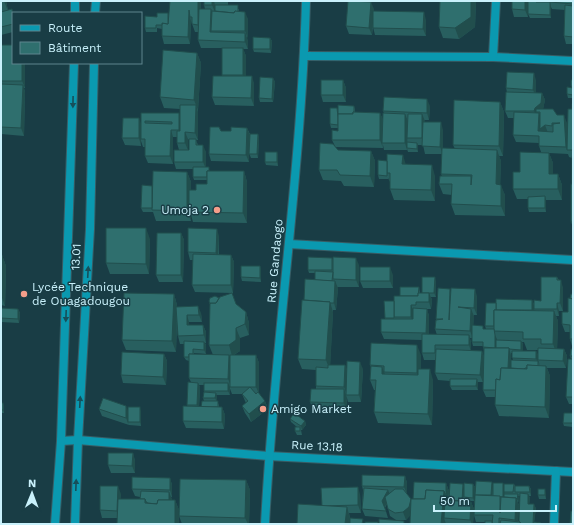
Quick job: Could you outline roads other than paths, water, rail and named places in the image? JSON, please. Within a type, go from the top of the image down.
[{"type":"street","points":[[75,1],[75,12]]},
{"type":"street","points":[[95,12],[96,1]]},
{"type":"street","name":"Rue Gandaogo","points":[[265,524],[268,456],[289,244],[304,56],[306,1]]},
{"type":"street","points":[[493,57],[496,1]]},
{"type":"street","points":[[304,56],[493,57],[573,61]]},
{"type":"street","name":"13.01","points":[[56,524],[61,441],[74,64]]},
{"type":"street","name":"13.01","points":[[75,524],[78,440],[90,229],[94,64]]},
{"type":"street","points":[[289,244],[573,260]]},
{"type":"street","name":"Rue 13.18","points":[[61,441],[78,440],[268,456],[573,472]]},
{"type":"street","points":[[554,524],[556,472]]},
{"type":"place","name":"Umoja 2","points":[[217,210]]},
{"type":"place","name":"Lycée Technique de Ouagadougou","points":[[24,294]]},
{"type":"place","name":"Amigo Market","points":[[263,409]]}]
